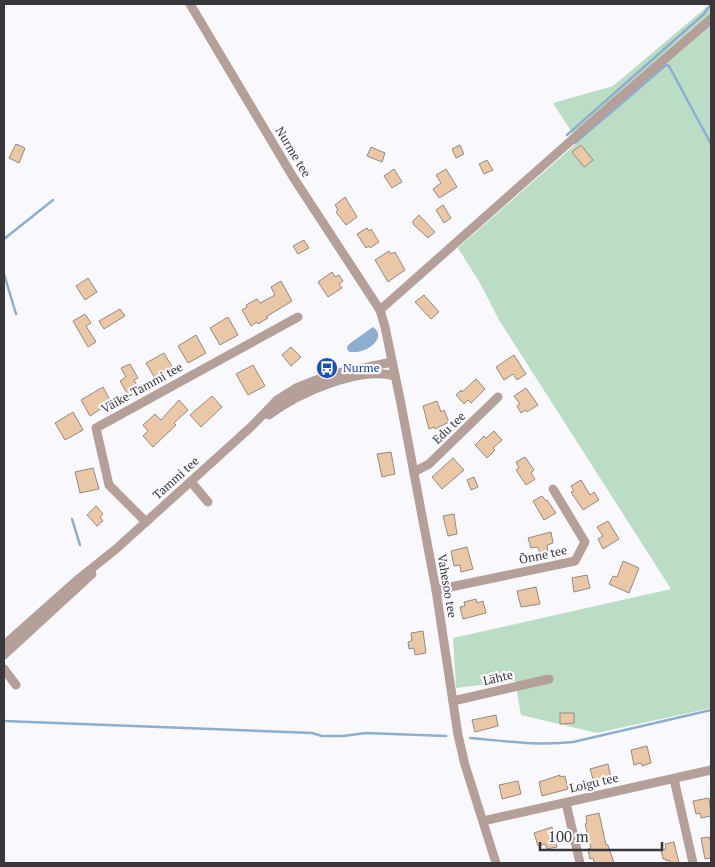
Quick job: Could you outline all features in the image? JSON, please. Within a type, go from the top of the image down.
[{"type":"street","name":"Nurme tee","points":[[190,4],[293,177],[380,310]]},
{"type":"street","points":[[380,310],[711,19]]},
{"type":"street","name":"Vahesoo tee","points":[[380,310],[414,472],[464,757],[496,863]]},
{"type":"street","name":"Väike-Tammi tee","points":[[146,522],[109,485],[96,428],[298,317]]},
{"type":"street","name":"Tammi tee","points":[[4,655],[80,586],[116,549],[252,426],[277,400],[296,388],[329,375],[392,362]]},
{"type":"street","name":"Tammi tee","points":[[252,426],[281,406],[314,389],[372,373],[382,372],[395,376]]},
{"type":"street","name":"Edu tee","points":[[414,472],[429,464],[498,398]]},
{"type":"street","points":[[191,482],[208,502]]},
{"type":"street","name":"Õnne tee","points":[[436,590],[575,561],[585,542],[553,489]]},
{"type":"street","name":"Tammi tee","points":[[4,645],[76,580],[116,549]]},
{"type":"street","points":[[4,669],[16,685]]},
{"type":"street","name":"Lähte","points":[[453,701],[549,680]]},
{"type":"street","name":"Loigu tee","points":[[483,822],[711,770]]},
{"type":"street","points":[[674,779],[693,863]]},
{"type":"street","points":[[566,803],[580,863]]},
{"type":"green space","points":[[709,5],[711,8],[711,708],[597,733],[521,715],[515,681],[456,688],[453,638],[671,589],[499,320],[480,283],[458,248],[578,142],[553,103],[613,86]]},
{"type":"water","points":[[373,327],[378,337],[372,346],[360,351],[348,351],[347,347],[349,344]]},
{"type":"building","points":[[16,144],[25,148],[19,163],[9,158]]},
{"type":"building","points":[[460,145],[464,154],[456,158],[452,149]]},
{"type":"building","points":[[581,145],[593,160],[584,167],[572,152]]},
{"type":"building","points":[[371,147],[385,153],[382,162],[367,156]]},
{"type":"building","points":[[487,160],[493,170],[484,174],[479,164]]},
{"type":"building","points":[[394,169],[402,182],[392,188],[384,176]]},
{"type":"building","points":[[446,169],[457,187],[439,198],[433,189],[441,183],[436,175]]},
{"type":"building","points":[[345,197],[357,217],[346,225],[336,212],[338,210],[335,205]]},
{"type":"building","points":[[443,205],[451,218],[444,223],[436,210]]},
{"type":"building","points":[[419,215],[435,232],[428,238],[413,224],[413,221]]},
{"type":"building","points":[[367,228],[369,231],[371,229],[379,242],[370,248],[369,246],[366,248],[357,234]]},
{"type":"building","points":[[304,240],[309,248],[298,254],[293,246]]},
{"type":"building","points":[[389,251],[391,254],[395,252],[405,270],[388,282],[375,260]]},
{"type":"building","points":[[332,272],[335,277],[339,275],[343,281],[339,284],[342,288],[328,297],[318,282]]},
{"type":"building","points":[[88,278],[97,292],[85,300],[76,286]]},
{"type":"building","points":[[281,281],[292,301],[266,317],[268,318],[251,326],[242,310],[247,307],[246,305],[257,299],[260,303],[275,295],[271,287]]},
{"type":"building","points":[[424,295],[439,312],[431,319],[415,302]]},
{"type":"building","points":[[120,309],[125,316],[104,329],[99,321]]},
{"type":"building","points":[[85,314],[91,323],[86,326],[96,342],[88,347],[73,321]]},
{"type":"building","points":[[228,317],[238,335],[220,345],[210,328]]},
{"type":"building","points":[[196,335],[206,353],[188,363],[178,346]]},
{"type":"building","points":[[291,347],[301,357],[291,366],[282,355]]},
{"type":"building","points":[[164,353],[174,370],[156,380],[146,363]]},
{"type":"building","points":[[514,355],[526,374],[517,380],[513,374],[504,380],[496,367]]},
{"type":"building","points":[[130,364],[138,378],[134,380],[139,389],[128,395],[120,381],[126,377],[121,368]]},
{"type":"building","points":[[253,365],[265,386],[248,395],[236,374]]},
{"type":"building","points":[[476,379],[485,389],[471,403],[468,400],[464,404],[456,395]]},
{"type":"building","points":[[103,387],[111,402],[90,416],[81,400]]},
{"type":"building","points":[[526,388],[538,405],[527,412],[526,410],[521,413],[517,406],[520,404],[514,396]]},
{"type":"building","points":[[212,396],[222,407],[201,427],[190,415]]},
{"type":"building","points":[[179,400],[188,410],[174,423],[176,425],[153,447],[143,436],[148,431],[143,425],[155,414],[161,420]]},
{"type":"building","points":[[437,401],[441,412],[444,410],[449,422],[435,429],[434,427],[429,429],[423,406]]},
{"type":"building","points":[[73,412],[83,430],[65,440],[55,423]]},
{"type":"building","points":[[494,431],[502,440],[493,448],[495,450],[487,458],[475,445],[484,436],[486,438]]},
{"type":"building","points":[[391,452],[395,474],[382,477],[377,454]]},
{"type":"building","points":[[525,457],[534,470],[531,473],[535,479],[526,485],[516,470],[519,468],[516,462]]},
{"type":"building","points":[[453,458],[464,470],[442,489],[432,477]]},
{"type":"building","points":[[93,468],[99,489],[80,493],[75,472]]},
{"type":"building","points":[[474,477],[478,487],[471,490],[467,480]]},
{"type":"building","points":[[581,480],[590,495],[594,492],[599,500],[583,510],[571,492],[574,491],[571,486]]},
{"type":"building","points":[[542,496],[556,513],[544,520],[533,501]]},
{"type":"building","points":[[96,506],[103,514],[100,517],[103,521],[97,526],[87,515]]},
{"type":"building","points":[[454,514],[457,534],[448,536],[443,516]]},
{"type":"building","points":[[608,521],[619,539],[603,549],[598,539],[603,536],[597,527]]},
{"type":"building","points":[[551,532],[553,543],[547,545],[548,552],[540,554],[538,547],[531,548],[528,538]]},
{"type":"building","points":[[467,547],[473,569],[461,572],[460,565],[454,566],[451,551]]},
{"type":"building","points":[[623,561],[639,568],[629,593],[609,584],[613,576],[617,577]]},
{"type":"building","points":[[587,575],[590,588],[574,592],[572,578]]},
{"type":"building","points":[[536,587],[540,604],[521,607],[517,591]]},
{"type":"building","points":[[476,599],[477,603],[483,601],[486,613],[463,619],[460,607],[465,606],[464,602]]},
{"type":"building","points":[[423,631],[426,653],[415,655],[414,648],[409,649],[408,642],[412,641],[411,633]]},
{"type":"building","points":[[560,713],[574,713],[574,723],[560,724]]},
{"type":"building","points":[[496,715],[498,726],[475,732],[472,720]]},
{"type":"building","points":[[647,746],[651,763],[642,766],[641,763],[634,765],[631,750]]},
{"type":"building","points":[[608,764],[611,778],[594,782],[590,769]]},
{"type":"building","points":[[560,775],[560,777],[565,776],[568,789],[542,796],[539,782]]},
{"type":"building","points":[[518,781],[521,794],[502,799],[499,785]]},
{"type":"building","points":[[709,798],[711,816],[701,818],[700,813],[696,814],[693,801]]},
{"type":"building","points":[[599,813],[606,845],[608,845],[614,863],[594,863],[593,858],[590,859],[588,849],[591,848],[585,824],[587,823],[586,816]]},
{"type":"building","points":[[552,827],[557,847],[547,849],[545,844],[538,846],[534,833]]},
{"type":"building","points":[[709,837],[711,842],[711,858],[705,859],[701,838]]},
{"type":"building","points":[[674,842],[679,863],[670,863],[669,860],[663,859],[661,850],[666,849],[665,844]]},
{"type":"waterway","points":[[567,135],[704,14],[711,4]]},
{"type":"waterway","points":[[575,143],[666,65],[669,66],[711,144]]},
{"type":"waterway","points":[[4,239],[53,200]]},
{"type":"waterway","points":[[4,274],[16,314]]},
{"type":"waterway","points":[[72,519],[80,545]]},
{"type":"waterway","points":[[470,738],[534,743],[573,742],[711,710]]},
{"type":"waterway","points":[[4,721],[312,733],[322,736],[366,733],[446,736]]},
{"type":"place","name":"Nurme","points":[[327,368]]}]
